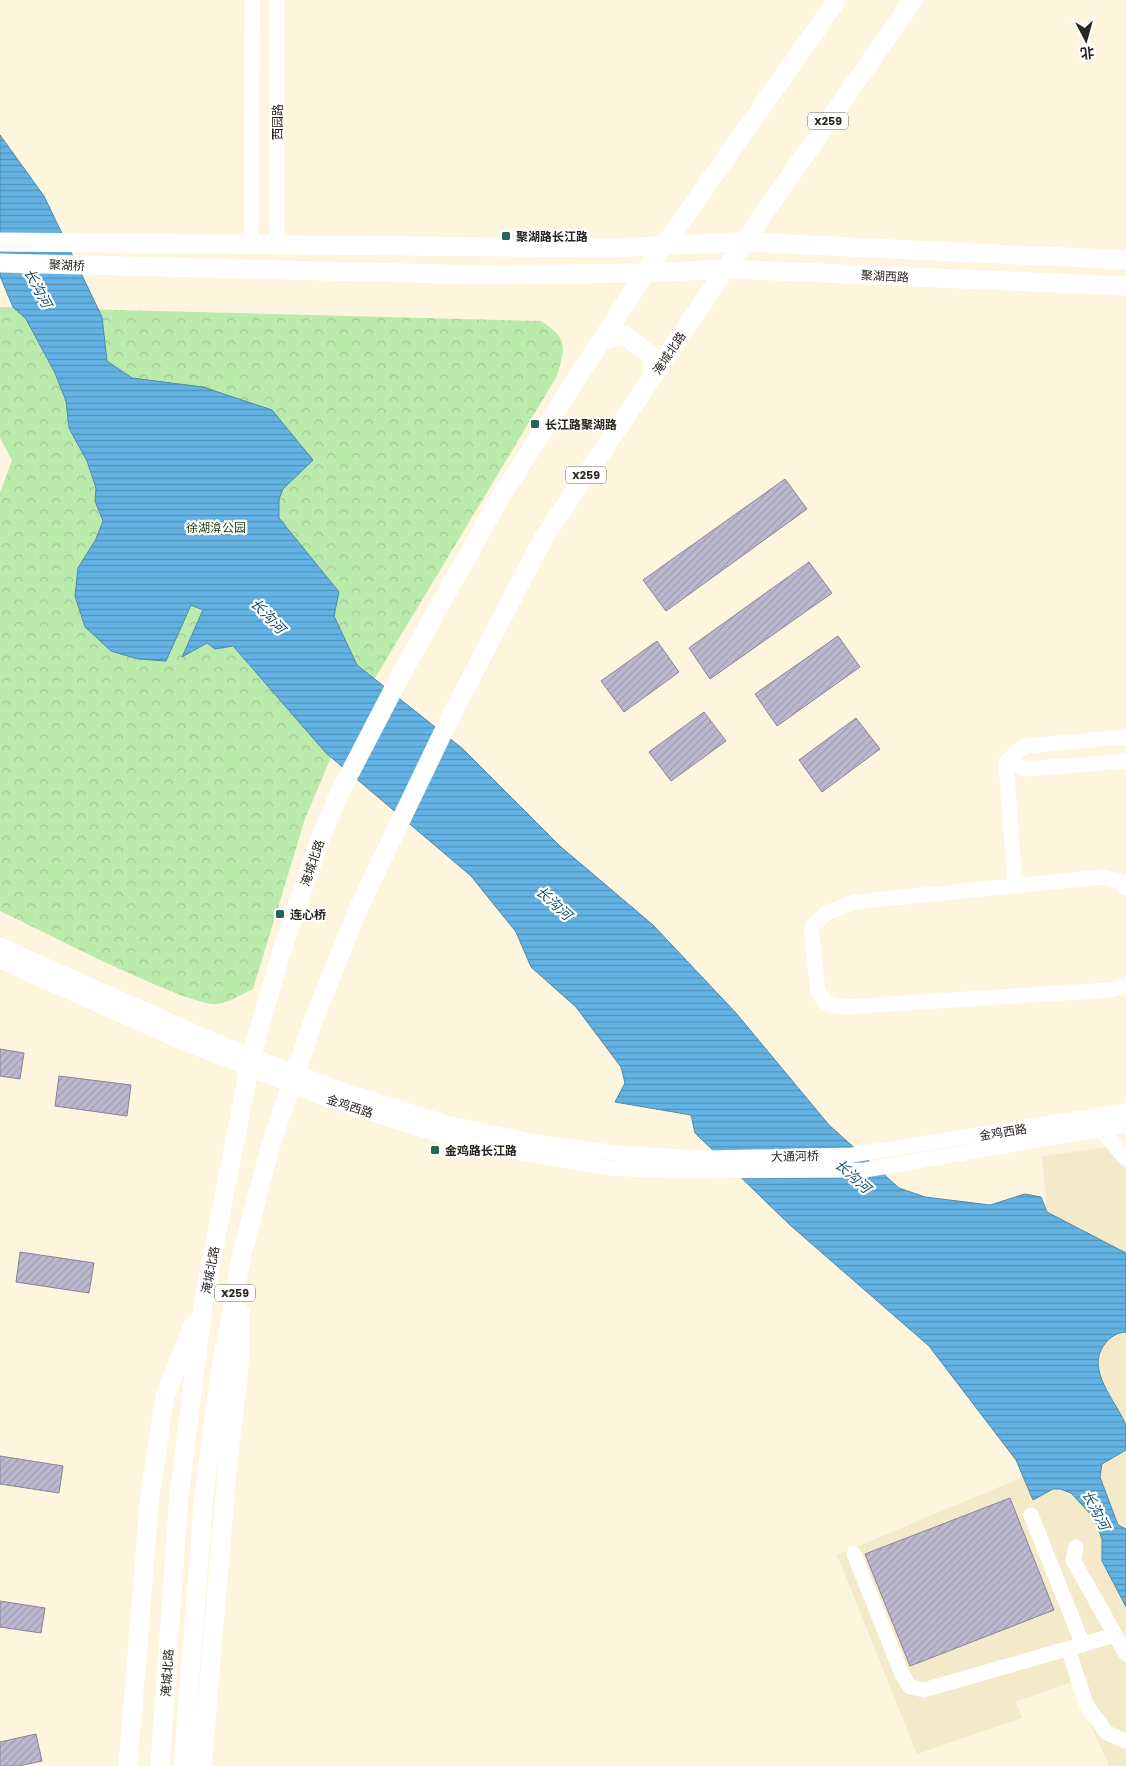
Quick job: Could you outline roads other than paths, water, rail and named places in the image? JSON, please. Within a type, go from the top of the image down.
[{"type":"main road","name":"X259","points":[[600,342],[644,273],[837,0]]},
{"type":"main road","name":"淹城北路","points":[[183,1766],[204,1495],[219,1380],[242,1254],[271,1144],[313,1021],[352,925],[449,720],[544,537],[744,242],[913,0]]},
{"type":"main road","name":"聚湖桥","points":[[0,242],[608,248],[744,242]]},
{"type":"main road","points":[[744,242],[1126,260]]},
{"type":"main road","name":"聚湖桥","points":[[0,263],[483,275],[644,273]]},
{"type":"main road","name":"聚湖西路","points":[[644,273],[726,269],[1126,286]]},
{"type":"main road","points":[[600,342],[624,335],[652,356],[654,376]]},
{"type":"main road","name":"淹城北路","points":[[160,1766],[179,1495],[204,1298],[251,1062],[281,953],[321,836],[341,790],[403,670],[502,494],[600,342]]},
{"type":"main road","points":[[202,1766],[228,1461],[239,1368],[242,1254]]},
{"type":"main road","points":[[128,1766],[150,1494],[165,1396],[204,1298]]},
{"type":"street","name":"西园路","points":[[252,0],[252,243]]},
{"type":"street","name":"西园路","points":[[277,0],[277,244]]},
{"type":"street","points":[[1006,762],[1025,746],[1126,737]]},
{"type":"street","points":[[1006,762],[1027,769],[1126,761]]},
{"type":"street","points":[[1006,762],[1015,885]]},
{"type":"street","points":[[1126,888],[1120,881],[1102,876],[855,902],[826,913],[811,928],[818,992],[826,1004],[842,1008],[1110,990],[1126,986]]},
{"type":"street","name":"金鸡西路","points":[[0,945],[217,1042],[251,1062]]},
{"type":"street","name":"金鸡西路","points":[[0,961],[179,1041],[251,1062],[294,1079],[446,1123],[541,1143],[626,1154],[709,1158]]},
{"type":"street","name":"金鸡西路","points":[[294,1079],[331,1101],[469,1144],[610,1168],[721,1170]]},
{"type":"street","name":"金鸡西路","points":[[881,1151],[1126,1112]]},
{"type":"street","name":"金鸡西路","points":[[890,1166],[1126,1125]]},
{"type":"street","points":[[1101,1130],[1126,1159]]},
{"type":"street","name":"大通河桥","points":[[709,1158],[852,1155],[881,1151]]},
{"type":"street","name":"大通河桥","points":[[721,1170],[865,1170],[890,1166]]},
{"type":"street","points":[[1031,1515],[1083,1645]]},
{"type":"street","points":[[1076,1547],[1073,1560],[1126,1654]]},
{"type":"street","points":[[854,1554],[901,1672],[910,1687],[924,1690],[1115,1635]]},
{"type":"street","points":[[1068,1649],[1087,1706],[1107,1733],[1126,1741]]},
{"type":"water","name":"长沟河","points":[[0,135],[44,196],[102,317],[107,361],[132,378],[203,387],[272,410],[313,460],[283,489],[279,499],[279,518],[339,592],[334,616],[357,665],[463,749],[561,847],[653,925],[736,1013],[829,1125],[899,1188],[925,1197],[990,1205],[1025,1194],[1041,1197],[1047,1212],[1126,1253],[1126,1332],[1116,1334],[1106,1342],[1099,1355],[1098,1364],[1104,1385],[1125,1423],[1126,1450],[1102,1464],[1100,1477],[1118,1525],[1126,1529],[1126,1607],[1102,1561],[1102,1539],[1094,1518],[1071,1493],[1060,1489],[1053,1489],[1033,1500],[1016,1460],[929,1346],[790,1225],[695,1133],[691,1115],[615,1102],[625,1083],[621,1067],[576,1007],[531,967],[516,932],[471,876],[326,753],[233,646],[215,649],[207,643],[182,657],[203,610],[191,605],[166,661],[138,659],[111,651],[85,627],[75,596],[78,568],[96,539],[103,521],[95,501],[96,488],[87,461],[69,428],[66,401],[55,373],[26,319],[13,307],[0,276]]},
{"type":"place","name":"聚湖路长江路","points":[[506,236]]},
{"type":"place","name":"长江路聚湖路","points":[[535,424]]},
{"type":"place","name":"连心桥","points":[[280,914]]},
{"type":"place","name":"金鸡路长江路","points":[[435,1150]]},
{"type":"park label","name":"徐湖渰公园","points":[[216,527]]}]
